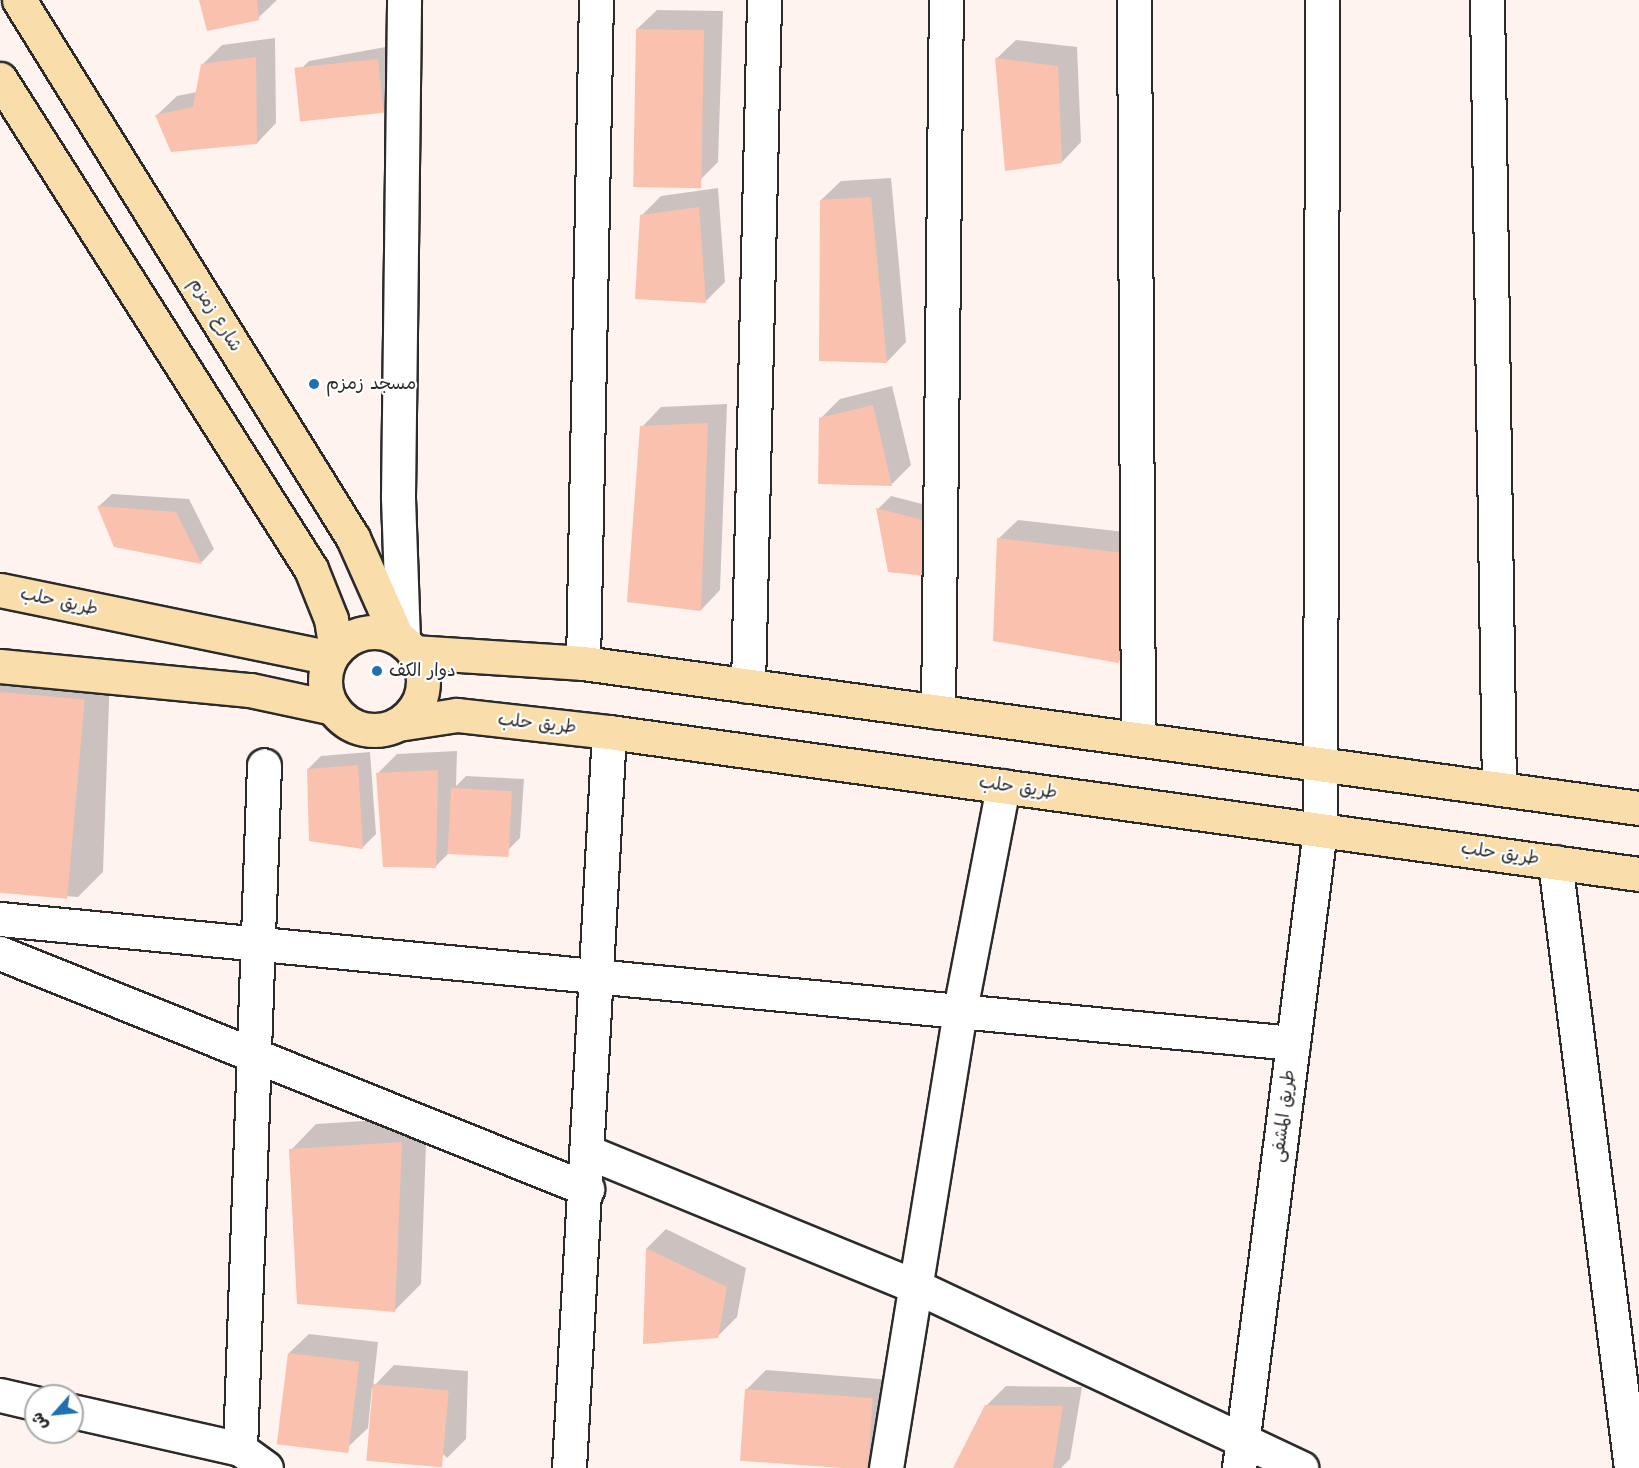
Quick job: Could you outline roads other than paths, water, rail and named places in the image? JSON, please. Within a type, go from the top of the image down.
[{"type":"main road","name":"شارع زمزم","points":[[19,0],[353,538],[405,643]]},
{"type":"main road","points":[[0,79],[311,569],[331,619],[333,654],[325,683],[333,708],[340,717],[362,729],[387,729],[398,724],[417,705],[422,692],[422,672],[405,643]]},
{"type":"main road","name":"طريق حلب","points":[[0,590],[333,654]]},
{"type":"main road","points":[[333,654],[364,633],[405,643],[583,663],[1639,808]]},
{"type":"main road","points":[[0,666],[250,690],[333,708]]},
{"type":"main road","name":"طريق حلب","points":[[398,724],[457,716],[609,732],[1639,874]]},
{"type":"street","points":[[404,0],[398,496],[405,643]]},
{"type":"street","points":[[583,663],[596,0]]},
{"type":"street","points":[[748,686],[764,0]]},
{"type":"street","points":[[938,712],[946,0]]},
{"type":"street","points":[[1134,0],[1138,740]]},
{"type":"street","name":"طريق المشفى","points":[[1240,1455],[1320,830],[1322,0]]},
{"type":"street","points":[[1487,0],[1499,789]]},
{"type":"street","points":[[569,1468],[587,1189],[593,974],[609,732]]},
{"type":"street","points":[[84,1414],[253,1458],[254,1058],[264,765]]},
{"type":"street","points":[[886,1468],[960,1010],[1002,786]]},
{"type":"street","points":[[1556,862],[1626,1306],[1632,1468]]},
{"type":"street","points":[[0,919],[593,974],[1293,1043]]},
{"type":"street","points":[[0,953],[254,1058],[587,1189]]},
{"type":"street","points":[[588,1152],[915,1286],[1240,1455],[1301,1468]]},
{"type":"street","points":[[0,1395],[24,1400]]},
{"type":"place","name":"مسجد زمزم","points":[[314,384]]},
{"type":"place","name":"دوار الكف","points":[[377,671]]}]
